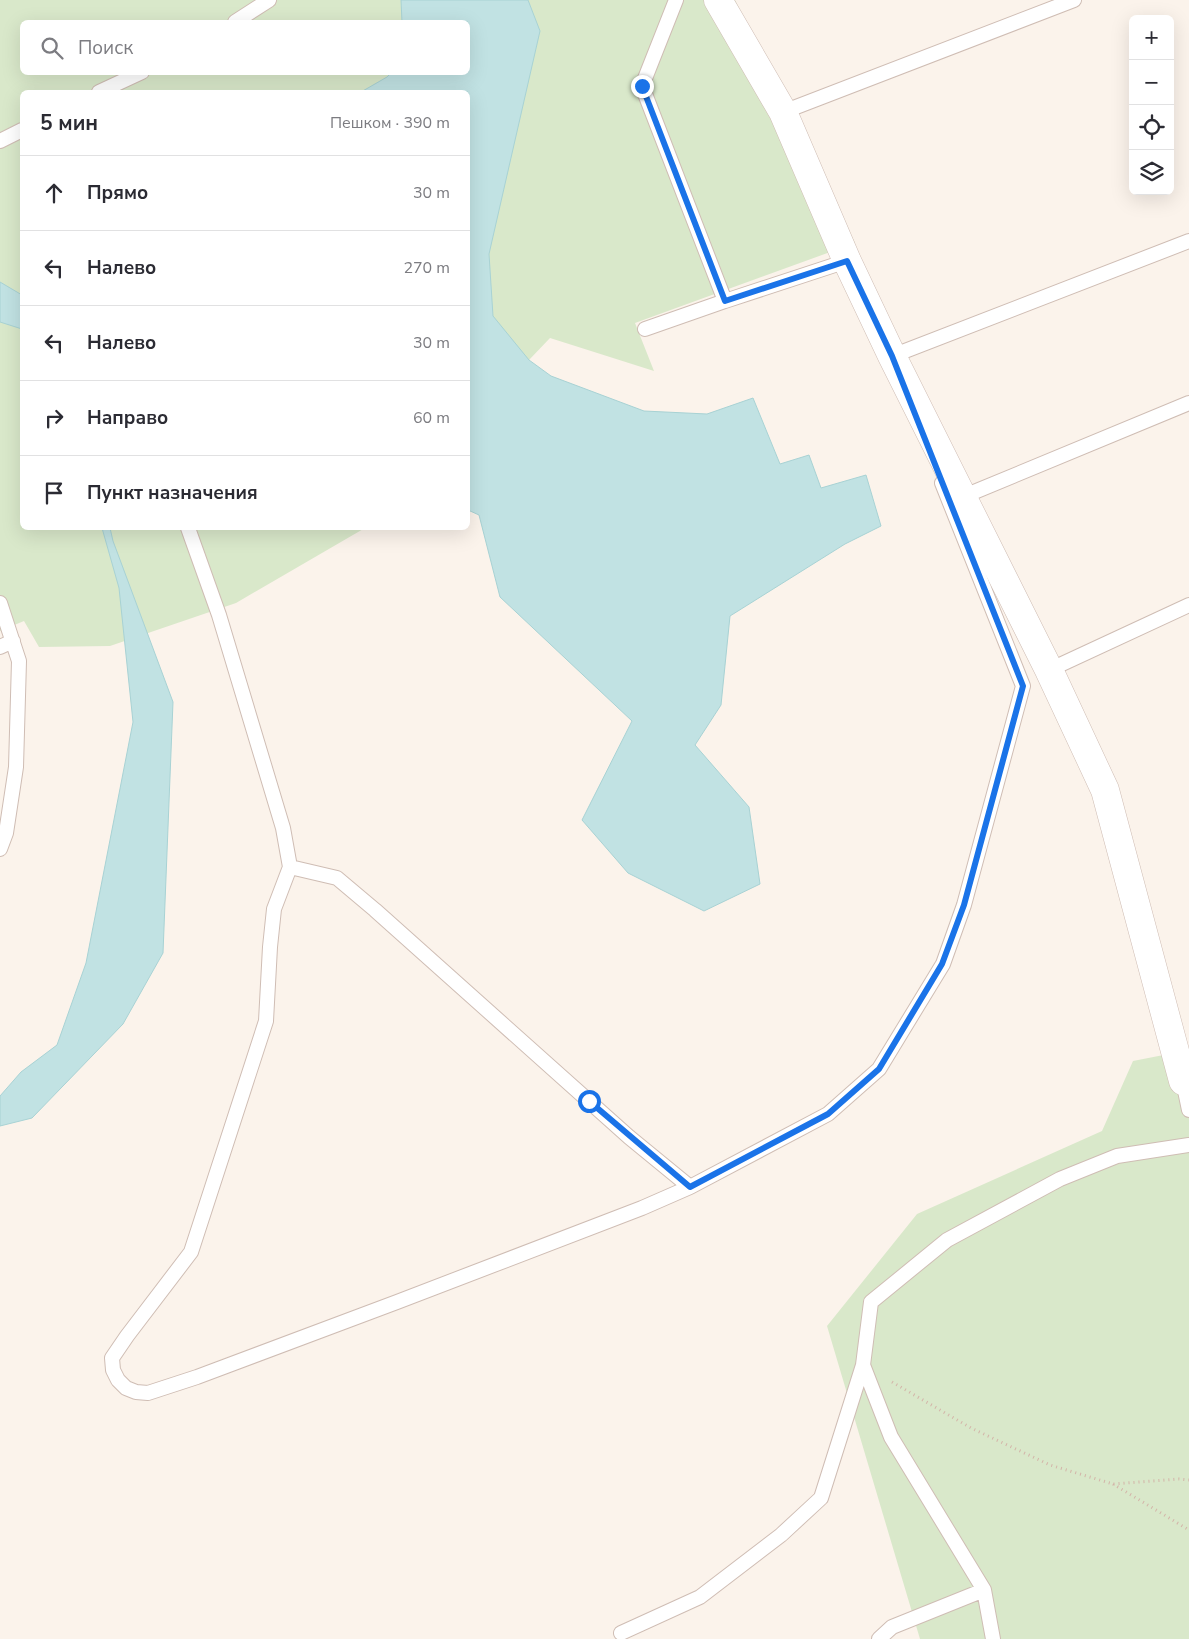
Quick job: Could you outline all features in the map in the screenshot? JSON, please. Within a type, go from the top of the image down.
[{"type":"street","points":[[723,9],[783,112],[847,261],[892,356],[1049,670],[1105,790],[1183,1081]]},
{"type":"lane","points":[[238,20],[269,0]]},
{"type":"lane","points":[[676,0],[642,86],[725,301]]},
{"type":"lane","points":[[783,112],[1074,0]]},
{"type":"lane","points":[[103,90],[136,75]]},
{"type":"lane","points":[[0,141],[20,131]]},
{"type":"lane","points":[[189,530],[218,615],[283,828],[290,867],[274,909],[266,1021],[191,1252],[112,1358],[113,1370],[118,1380],[126,1388],[136,1392],[148,1393],[197,1377],[642,1208],[690,1187],[828,1114],[879,1069],[942,964],[964,905],[1023,686],[892,356],[1189,241]]},
{"type":"lane","points":[[646,329],[847,261]]},
{"type":"lane","points":[[962,496],[1189,403]]},
{"type":"lane","points":[[0,603],[19,661],[16,767],[6,833],[0,849]]},
{"type":"lane","points":[[1049,670],[1189,605]]},
{"type":"lane","points":[[0,647],[13,641]]},
{"type":"lane","points":[[290,867],[337,878],[629,1137],[690,1187]]},
{"type":"lane","points":[[1183,1081],[1189,1110]]},
{"type":"lane","points":[[621,1633],[700,1597],[781,1534],[821,1498],[863,1365],[871,1302],[947,1240],[1060,1178],[1116,1156],[1189,1145]]},
{"type":"lane","points":[[863,1365],[891,1437],[984,1590],[993,1639]]},
{"type":"lane","points":[[880,1639],[892,1627],[984,1590]]},
{"type":"path","points":[[863,1365],[971,1428],[1050,1465],[1113,1484],[1189,1530]]},
{"type":"path","points":[[1113,1484],[1189,1480]]},
{"type":"green space","points":[[0,0],[735,0],[855,243],[635,323],[654,371],[550,338],[470,422],[470,90],[20,90],[20,530],[362,530],[236,603],[110,646],[39,647],[24,621],[0,631]]},
{"type":"green space","points":[[1189,1050],[1189,1639],[920,1639],[827,1326],[917,1214],[1102,1131],[1133,1061]]},
{"type":"water","points":[[401,0],[528,0],[540,31],[489,254],[493,316],[529,360],[551,376],[644,411],[707,414],[753,398],[780,464],[809,455],[821,488],[866,475],[881,526],[845,544],[730,616],[721,705],[695,745],[749,807],[760,884],[704,911],[628,873],[582,820],[632,721],[500,597],[479,515],[470,511],[470,90],[364,90],[389,75],[470,75],[470,20],[402,20]]},
{"type":"water","points":[[0,282],[20,294],[20,328],[0,322]]},
{"type":"water","points":[[103,530],[110,530],[173,702],[163,953],[123,1024],[32,1118],[0,1126],[0,1096],[21,1072],[57,1045],[86,963],[133,722],[119,588]]},
{"type":"route","points":[[589,1101],[690,1187],[828,1114],[879,1069],[942,964],[964,905],[1023,686],[892,356],[847,261],[725,301],[642,86]]}]
